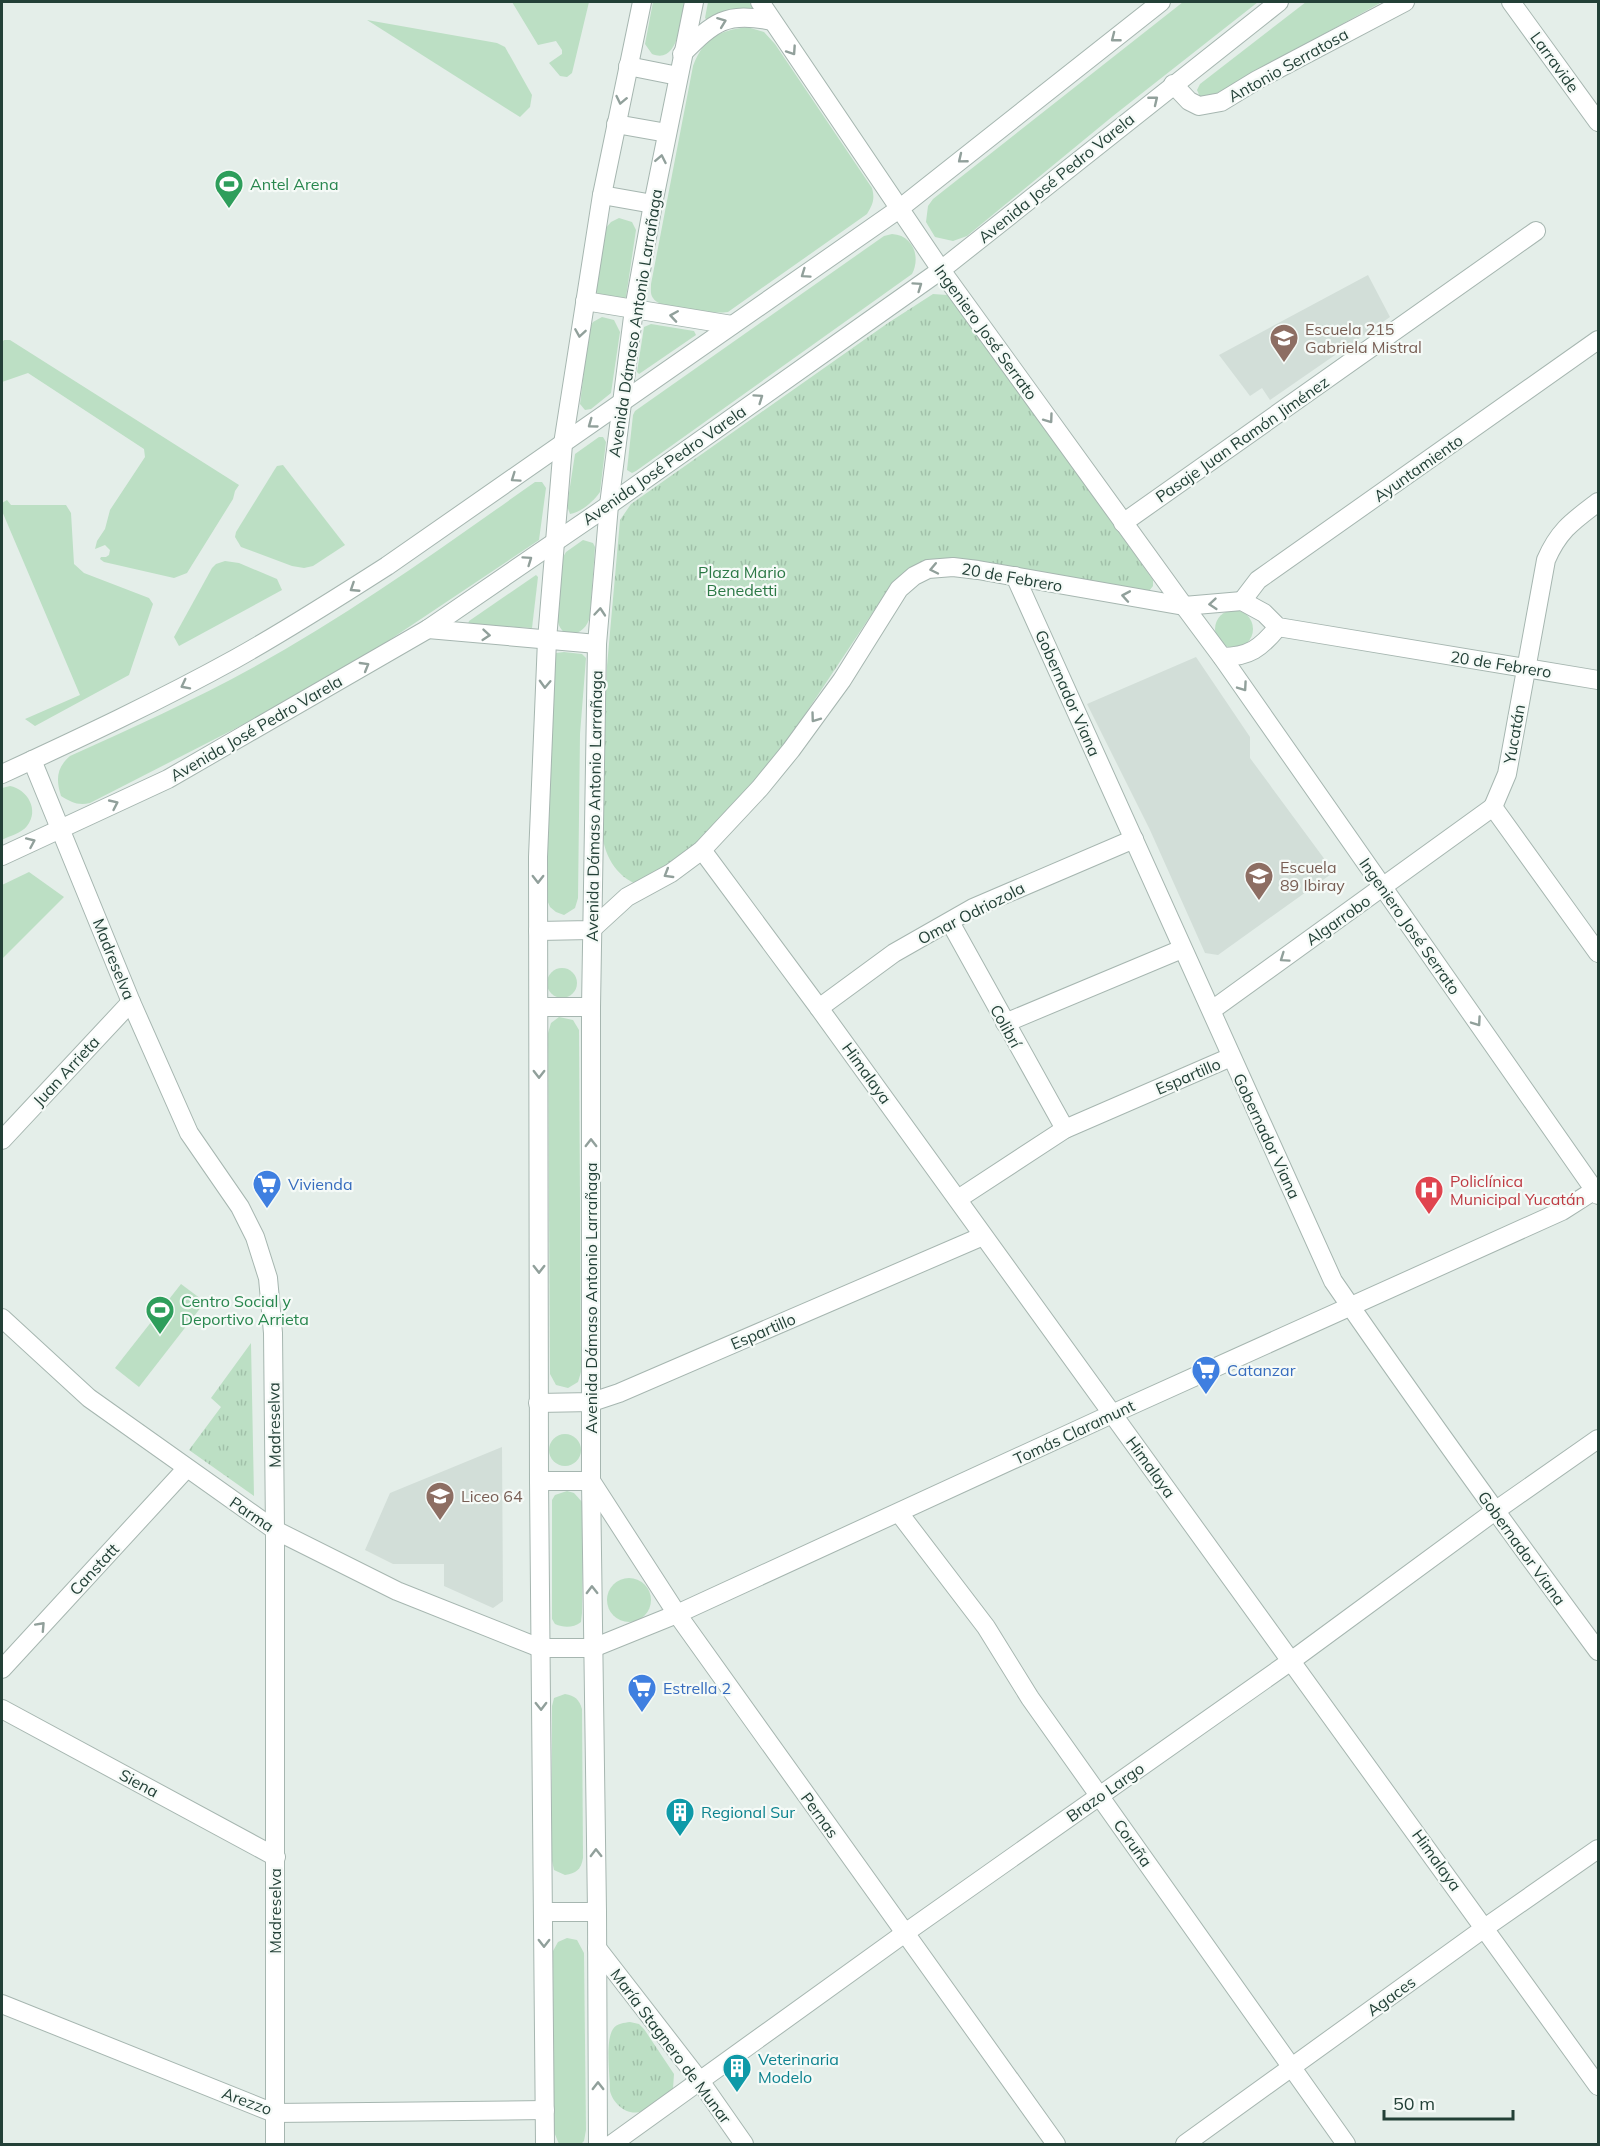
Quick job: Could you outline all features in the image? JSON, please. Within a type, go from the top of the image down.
[{"type":"street","points":[[545,2145],[538,1403],[538,857],[547,640],[563,444],[602,195],[642,2]]},
{"type":"street","name":"Avenida Dámaso Antonio Larrañaga","points":[[598,2145],[591,1480],[591,930],[597,644],[609,505],[634,309],[652,204],[694,2]]},
{"type":"street","name":"Ingeniero José Serrato","points":[[760,2],[941,270],[1222,657],[1597,1191]]},
{"type":"street","points":[[2,774],[140,708],[224,664],[315,612],[387,566],[899,209],[1161,2]]},
{"type":"street","name":"Avenida José Pedro Varela","points":[[2,856],[168,779],[428,629],[609,505],[941,270],[1279,2]]},
{"type":"street","name":"Antonio Serratosa","points":[[1173,84],[1189,101],[1199,106],[1221,102],[1257,80],[1405,2]]},
{"type":"street","name":"Larravide","points":[[1511,2],[1599,122]]},
{"type":"street","points":[[682,54],[708,29],[727,19],[759,17],[772,21]]},
{"type":"street","points":[[628,66],[678,76]]},
{"type":"street","points":[[616,124],[667,133]]},
{"type":"street","points":[[602,195],[652,204]]},
{"type":"street","name":"Pasaje Juan Ramón Jiménez","points":[[1123,523],[1536,231]]},
{"type":"street","points":[[585,301],[732,325]]},
{"type":"street","name":"Ayuntamiento","points":[[1242,601],[1258,580],[1596,348]]},
{"type":"street","name":"Yucatán","points":[[1493,807],[1507,774],[1546,560],[1554,541],[1569,524],[1599,502]]},
{"type":"street","name":"20 de Febrero","points":[[591,930],[627,897],[671,873],[702,850],[760,788],[842,680],[899,589],[914,576],[928,569],[953,567],[1184,606],[1242,601]]},
{"type":"street","name":"Gobernador Viana","points":[[1015,576],[1333,1281],[1496,1511],[1599,1651]]},
{"type":"street","points":[[1222,657],[1235,657],[1250,652],[1264,644],[1278,627],[1264,613],[1242,601]]},
{"type":"street","name":"20 de Febrero","points":[[1278,627],[1599,681]]},
{"type":"street","points":[[428,629],[597,644]]},
{"type":"street","name":"Madreselva","points":[[32,760],[131,1002],[189,1133],[240,1207],[255,1237],[268,1278],[273,1333],[275,1530],[275,2145]]},
{"type":"street","points":[[1493,807],[1599,953]]},
{"type":"street","name":"Algarrobo","points":[[1212,1010],[1493,807]]},
{"type":"street","name":"Omar Odriozola","points":[[819,1008],[894,953],[973,908],[1134,839]]},
{"type":"street","name":"Himalaya","points":[[702,850],[958,1199],[1599,2086]]},
{"type":"street","name":"Colibrí","points":[[950,922],[1065,1129]]},
{"type":"street","points":[[538,931],[591,930]]},
{"type":"street","points":[[1005,1023],[1182,949]]},
{"type":"street","name":"Juan Arrieta","points":[[2,1140],[131,1002]]},
{"type":"street","points":[[539,1007],[591,1007]]},
{"type":"street","name":"Espartillo","points":[[958,1199],[1065,1129],[1231,1057]]},
{"type":"street","name":"Tomás Claramunt","points":[[540,1647],[593,1648],[677,1614],[1562,1211],[1597,1191]]},
{"type":"street","name":"Espartillo","points":[[538,1403],[592,1402],[619,1393],[983,1236]]},
{"type":"street","name":"Parma","points":[[2,1318],[89,1398],[275,1530],[397,1591],[540,1647]]},
{"type":"street","name":"Brazo Largo","points":[[612,2145],[904,1933],[1291,1661],[1496,1511],[1599,1439]]},
{"type":"street","name":"Canstatt","points":[[2,1670],[186,1468]]},
{"type":"street","points":[[539,1481],[591,1480]]},
{"type":"street","name":"Pernas","points":[[591,1480],[677,1614],[1056,2145]]},
{"type":"street","name":"Coruña","points":[[899,1513],[986,1628],[1030,1698],[1346,2145]]},
{"type":"street","name":"Siena","points":[[2,1709],[276,1857]]},
{"type":"street","name":"Agaces","points":[[1185,2145],[1599,1849]]},
{"type":"street","points":[[543,1912],[597,1912]]},
{"type":"street","name":"María Stagnero de Munar","points":[[597,1948],[700,2081],[744,2145]]},
{"type":"street","name":"Arezzo","points":[[2,2004],[274,2113],[545,2110]]},
{"type":"shaded area","points":[[1368,275],[1390,317],[1270,400],[1262,388],[1250,396],[1219,355]]},
{"type":"shaded area","points":[[1196,657],[1250,737],[1250,758],[1334,872],[1218,955],[1205,953],[1150,830],[1087,704]]},
{"type":"shaded area","name":"Liceo 64","points":[[502,1447],[503,1601],[493,1608],[444,1586],[444,1564],[393,1564],[365,1550],[390,1493]]},
{"type":"green space","points":[[512,2],[589,2],[572,73],[567,77],[560,76],[549,63],[562,54],[556,41],[538,45]]},
{"type":"green space","points":[[653,2],[684,2],[677,38],[668,53],[661,56],[652,54],[645,44]]},
{"type":"green space","points":[[708,2],[749,2],[754,10],[708,21],[705,18]]},
{"type":"green space","points":[[1183,2],[1258,2],[1113,116],[967,236],[953,241],[935,237],[926,222],[928,206],[933,199]]},
{"type":"green space","points":[[1306,2],[1382,2],[1210,97],[1200,97],[1197,90],[1200,84]]},
{"type":"green space","points":[[367,20],[497,43],[505,47],[532,95],[530,107],[520,117]]},
{"type":"green space","points":[[747,27],[764,32],[775,44],[872,188],[873,201],[867,214],[728,312],[676,309],[653,298],[651,284],[693,66],[702,48],[714,37]]},
{"type":"green space","points":[[619,218],[632,222],[636,230],[626,297],[623,300],[596,295],[595,292],[605,229]]},
{"type":"green space","points":[[892,234],[905,238],[913,248],[916,261],[912,274],[636,471],[632,473],[627,470],[635,411],[884,236]]},
{"type":"green space","name":"Plaza Mario Benedetti","points":[[933,294],[947,295],[953,299],[1153,580],[1153,586],[1149,591],[936,559],[912,568],[900,577],[883,597],[778,755],[698,844],[674,863],[636,884],[627,879],[614,866],[603,842],[601,823],[607,666],[620,520],[631,504],[888,323]]},
{"type":"green space","points":[[602,317],[614,320],[620,332],[611,393],[591,409],[585,410],[580,404],[589,329],[593,322]]},
{"type":"green space","points":[[651,324],[694,331],[696,335],[639,374],[637,372],[644,327]]},
{"type":"green space","points":[[10,340],[239,485],[233,499],[187,573],[174,578],[104,562],[100,559],[109,555],[110,550],[105,545],[95,549],[97,541],[105,529],[110,510],[145,457],[144,449],[28,373],[2,382],[2,342]]},
{"type":"green space","points":[[599,437],[603,437],[606,442],[600,492],[586,506],[570,514],[567,506],[575,454]]},
{"type":"green space","points":[[283,465],[345,545],[313,566],[304,568],[292,566],[241,547],[235,537],[277,466]]},
{"type":"green space","points":[[535,482],[542,482],[546,488],[539,540],[367,655],[258,717],[90,803],[75,803],[61,796],[58,774],[70,756],[209,691],[290,646],[397,579]]},
{"type":"green space","points":[[7,500],[11,505],[66,505],[71,513],[74,564],[84,573],[149,598],[153,604],[129,675],[35,726],[25,719],[80,695],[2,511],[2,503]]},
{"type":"green space","points":[[583,540],[593,543],[595,547],[590,616],[580,631],[570,634],[561,629],[557,616],[562,559],[566,552]]},
{"type":"green space","points":[[225,561],[239,563],[277,579],[282,590],[179,646],[174,637],[212,568]]},
{"type":"green space","points":[[536,575],[538,577],[532,628],[468,624],[469,621]]},
{"type":"green space","points":[[1234,610],[1247,616],[1253,629],[1247,642],[1234,648],[1221,642],[1215,629],[1221,616]]},
{"type":"green space","points":[[556,653],[582,654],[586,658],[580,734],[578,898],[575,908],[564,915],[550,907],[547,900],[547,843],[555,656]]},
{"type":"green space","points":[[10,786],[22,791],[30,801],[31,820],[25,828],[2,840],[2,788]]},
{"type":"green space","points":[[29,872],[64,897],[2,959],[2,885]]},
{"type":"green space","points":[[562,968],[573,972],[577,983],[573,994],[562,998],[551,994],[547,983],[551,972]]},
{"type":"green space","points":[[559,1017],[573,1020],[579,1030],[581,1372],[578,1382],[568,1388],[556,1385],[550,1374],[548,1033],[551,1023]]},
{"type":"green space","name":"Centro Social y Deportivo Arrieta","points":[[181,1284],[205,1302],[139,1387],[115,1368]]},
{"type":"green space","points":[[251,1343],[254,1496],[189,1450],[221,1407],[211,1398]]},
{"type":"green space","points":[[565,1434],[576,1439],[581,1450],[576,1461],[565,1466],[554,1461],[549,1450],[554,1439]]},
{"type":"green space","points":[[567,1491],[574,1493],[583,1503],[581,1622],[568,1627],[555,1624],[552,1619],[552,1500],[555,1495]]},
{"type":"green space","points":[[629,1578],[645,1584],[651,1600],[645,1616],[629,1622],[613,1616],[607,1600],[613,1584]]},
{"type":"green space","points":[[565,1694],[576,1698],[582,1709],[583,1858],[577,1870],[565,1875],[554,1870],[552,1861],[552,1706],[554,1698]]},
{"type":"green space","points":[[567,1938],[577,1940],[584,1953],[586,2130],[584,2141],[581,2144],[559,2144],[554,2132],[553,1951],[558,1942]]},
{"type":"green space","points":[[630,2022],[639,2024],[644,2029],[674,2074],[673,2089],[650,2107],[637,2112],[627,2111],[618,2105],[610,2091],[609,2042],[611,2034],[616,2026]]},
{"type":"place","name":"Antel Arena","points":[[229,210]]},
{"type":"place","name":"Escuela 215 Gabriela Mistral","points":[[1284,364]]},
{"type":"place","name":"Escuela 89 Ibiray","points":[[1259,902]]},
{"type":"place","name":"Vivienda","points":[[267,1210]]},
{"type":"place","name":"Policlínica Municipal Yucatán","points":[[1429,1216]]},
{"type":"place","name":"Centro Social y Deportivo Arrieta","points":[[160,1336]]},
{"type":"place","name":"Catanzar","points":[[1206,1396]]},
{"type":"place","name":"Liceo 64","points":[[440,1522]]},
{"type":"place","name":"Estrella 2","points":[[642,1714]]},
{"type":"place","name":"Regional Sur","points":[[680,1838]]},
{"type":"place","name":"Veterinaria Modelo","points":[[737,2094]]}]
